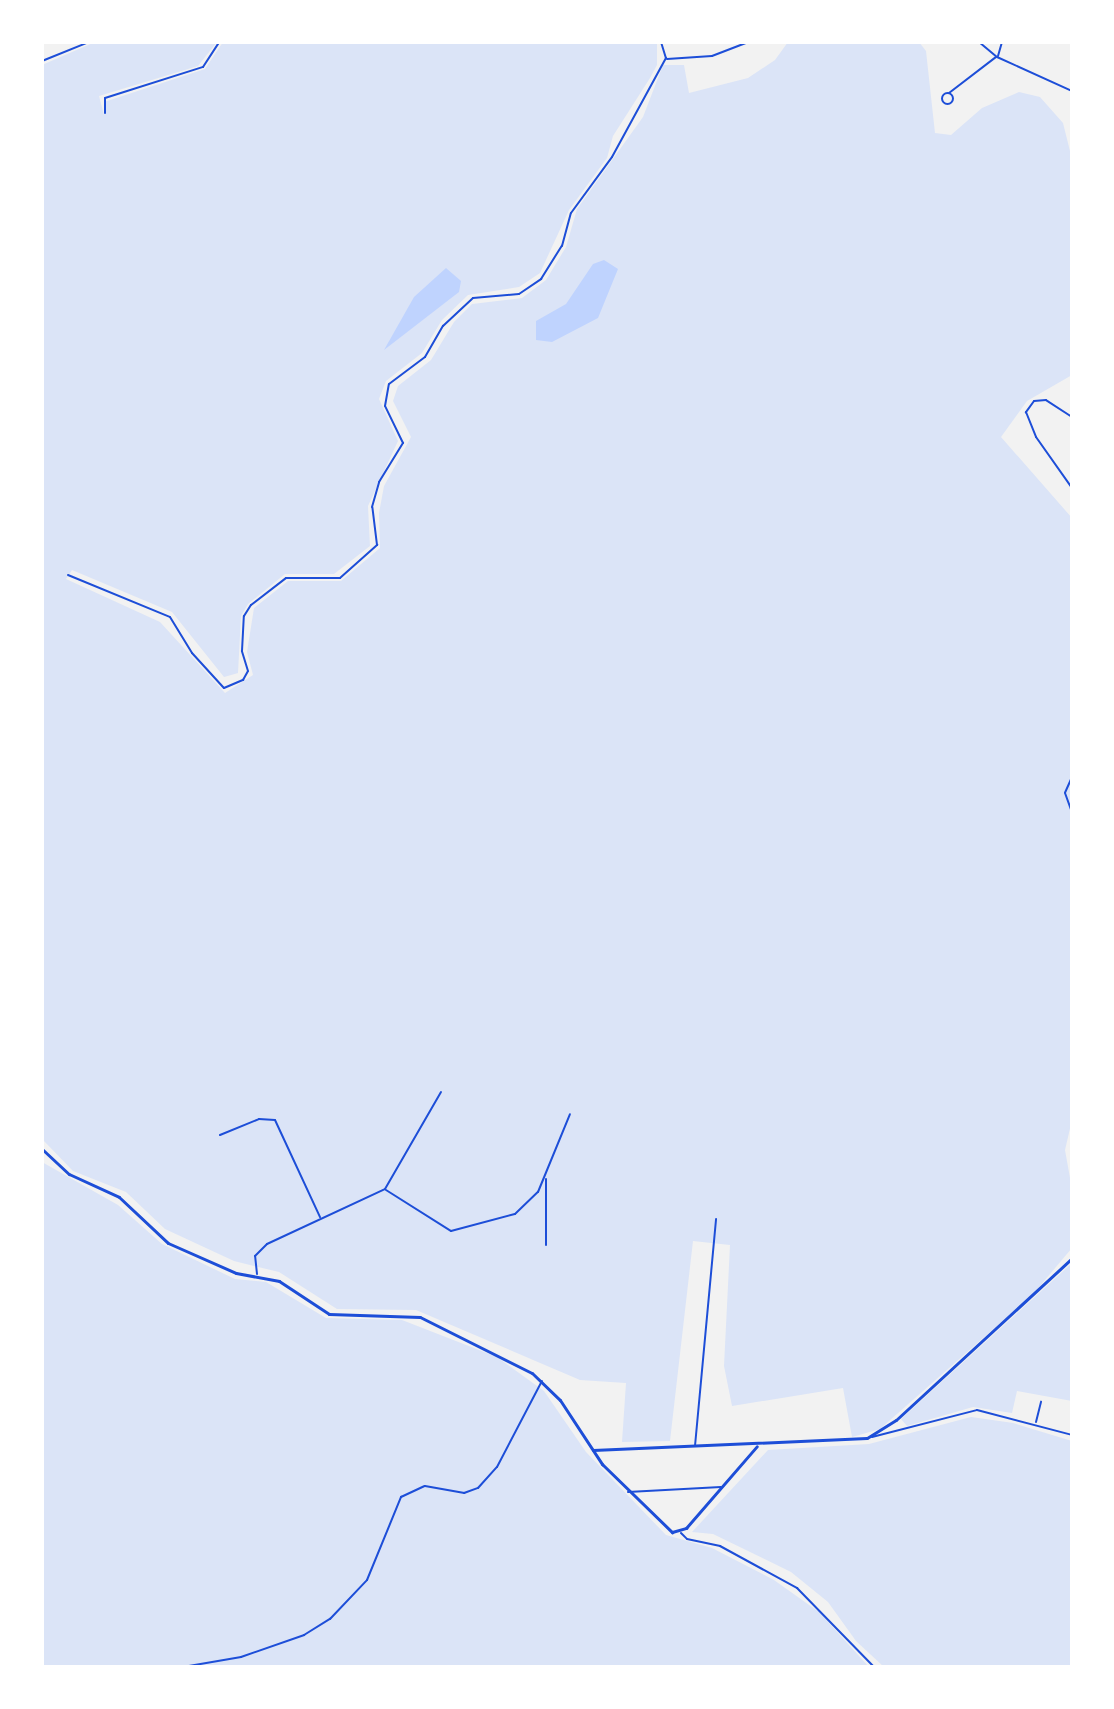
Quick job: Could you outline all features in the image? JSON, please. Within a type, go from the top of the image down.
[{"type":"street","points":[[42,61],[89,42]]},
{"type":"street","points":[[105,113],[105,98],[203,67],[219,42]]},
{"type":"street","points":[[68,575],[170,617],[192,653],[224,688],[243,680],[248,671],[242,651],[244,616],[251,605],[286,578],[340,578],[377,545],[372,507],[379,482],[403,443],[385,406],[393,380],[419,363],[443,326],[473,298],[519,294],[539,281],[559,253],[571,213],[612,157],[666,58],[661,42]]},
{"type":"street","points":[[666,58],[712,56],[748,42]]},
{"type":"street","points":[[979,42],[997,57],[1072,91]]},
{"type":"street","points":[[949,93],[997,57],[1002,42]]},
{"type":"street","points":[[1072,417],[1038,400],[1027,409],[1027,420],[1072,488]]},
{"type":"street","points":[[1072,777],[1065,793],[1072,812]]},
{"type":"street","points":[[257,1276],[255,1256],[261,1248],[385,1189],[441,1092]]},
{"type":"street","points":[[385,1189],[441,1228],[461,1231],[522,1210],[545,1176],[570,1114]]},
{"type":"street","points":[[220,1135],[259,1119],[275,1120],[320,1218]]},
{"type":"street","points":[[42,1149],[69,1174],[119,1197],[158,1237],[236,1273],[279,1281],[329,1314],[420,1317],[472,1338],[542,1381],[592,1450],[628,1492],[666,1528],[692,1541],[720,1546],[797,1588],[874,1667]]},
{"type":"street","points":[[545,1176],[546,1245]]},
{"type":"street","points":[[695,1447],[716,1219]]},
{"type":"street","points":[[867,1438],[896,1420],[1072,1258]]},
{"type":"street","points":[[183,1667],[241,1657],[304,1635],[330,1619],[367,1580],[401,1497],[425,1486],[464,1493],[478,1488],[497,1467],[542,1381]]},
{"type":"street","points":[[1035,1423],[1041,1402]]},
{"type":"street","points":[[592,1450],[757,1446],[867,1438],[970,1411],[1035,1423],[1072,1435]]},
{"type":"street","points":[[681,1533],[757,1446]]},
{"type":"street","points":[[628,1492],[722,1487]]},
{"type":"shaded area","points":[[95,42],[217,42],[198,66],[99,96],[104,115],[104,102],[205,69],[223,42],[657,42],[657,65],[613,136],[607,158],[569,210],[540,273],[519,287],[468,295],[442,320],[422,353],[386,381],[379,399],[398,441],[368,506],[370,546],[334,574],[285,574],[248,604],[241,616],[238,673],[224,677],[172,612],[72,570],[66,579],[160,622],[225,693],[253,675],[247,652],[254,608],[288,581],[341,581],[380,548],[379,513],[384,486],[411,437],[393,401],[398,386],[431,360],[454,322],[472,304],[522,298],[546,280],[566,247],[577,209],[643,117],[663,65],[684,65],[689,93],[748,78],[775,60],[788,42],[919,42],[926,51],[935,133],[951,135],[982,108],[1019,92],[1040,97],[1063,123],[1072,159],[1072,375],[1027,401],[1001,437],[1072,518],[1072,1120],[1065,1150],[1072,1189],[1072,1248],[1034,1293],[880,1429],[852,1437],[843,1388],[732,1406],[724,1366],[730,1245],[693,1241],[670,1441],[622,1442],[626,1383],[580,1380],[416,1310],[337,1309],[279,1272],[234,1261],[165,1229],[126,1192],[73,1171],[42,1139],[42,65]]},
{"type":"shaded area","points":[[42,1162],[118,1205],[162,1244],[235,1279],[266,1282],[326,1318],[402,1320],[497,1357],[544,1391],[586,1452],[666,1535],[712,1548],[774,1580],[819,1612],[869,1667],[42,1667]]},
{"type":"shaded area","points":[[1072,1263],[1072,1401],[1017,1391],[1012,1413],[973,1407],[907,1426],[901,1419]]},
{"type":"shaded area","points":[[971,1417],[1013,1423],[1072,1441],[1072,1667],[884,1667],[856,1641],[828,1602],[791,1572],[713,1534],[692,1532],[768,1450],[869,1444]]},
{"type":"water","points":[[604,260],[618,269],[598,318],[552,342],[536,340],[536,321],[566,304],[593,264]]},
{"type":"water","points":[[446,268],[461,281],[459,292],[384,350],[414,297]]}]
